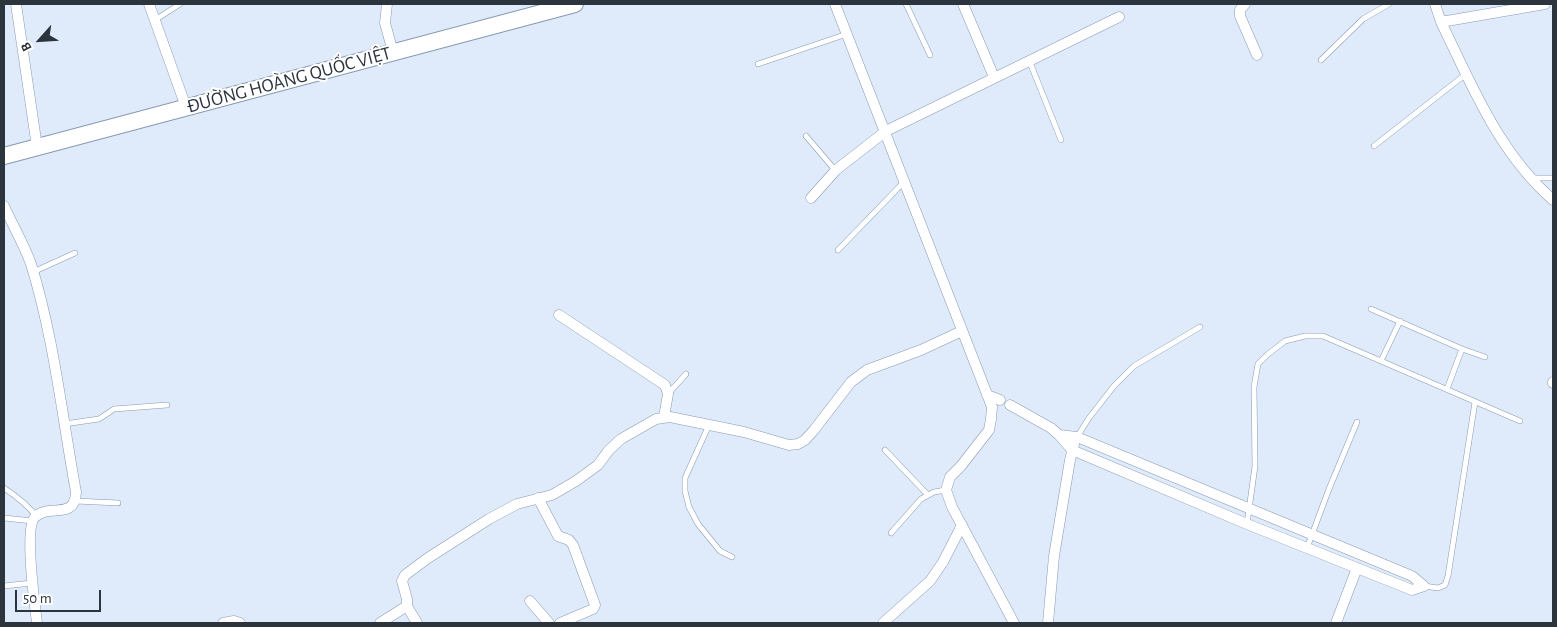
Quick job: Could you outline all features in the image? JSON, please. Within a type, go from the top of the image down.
[{"type":"highway","name":"ĐƯỜNG HOÀNG QUỐC VIỆT","points":[[4,156],[575,4]]},
{"type":"street","points":[[16,4],[37,147]]},
{"type":"street","points":[[149,4],[186,107]]},
{"type":"street","points":[[387,4],[385,23],[393,52]]},
{"type":"street","points":[[836,4],[992,407],[992,419],[989,430],[961,466],[950,476],[946,490],[952,507],[1014,623]]},
{"type":"street","points":[[963,4],[994,77]]},
{"type":"street","points":[[1244,4],[1240,10],[1240,16],[1257,55]]},
{"type":"street","points":[[1435,4],[1441,22],[1487,118],[1530,178],[1553,200]]},
{"type":"street","points":[[1441,22],[1545,4]]},
{"type":"street","points":[[811,198],[836,170],[886,130],[1119,17]]},
{"type":"street","points":[[4,206],[20,236],[33,272],[55,370],[76,492],[76,501],[72,506],[42,513],[34,519],[30,549],[32,583],[38,623]]},
{"type":"street","points":[[559,315],[665,385],[668,394],[664,417]]},
{"type":"street","points":[[418,623],[407,606],[402,581],[405,575],[489,519],[518,504],[552,495],[576,481],[598,465],[609,450],[621,440],[656,419],[664,417],[744,432],[789,445],[798,444],[805,440],[814,430],[851,382],[867,370],[921,350],[962,331]]},
{"type":"street","points":[[987,394],[1055,432],[1072,450],[1247,524],[1412,590],[1424,586]]},
{"type":"street","points":[[1055,432],[1077,437],[1250,508],[1412,576],[1424,586]]},
{"type":"street","points":[[1048,623],[1054,556],[1072,450],[1077,437]]},
{"type":"street","points":[[538,498],[558,536],[569,540],[573,545],[595,605],[593,609],[560,623]]},
{"type":"street","points":[[883,623],[930,581],[943,562],[962,525]]},
{"type":"street","points":[[1336,623],[1357,568]]},
{"type":"street","points":[[530,602],[549,623]]},
{"type":"street","points":[[380,623],[407,606]]},
{"type":"street","points":[[223,623],[234,621],[240,623]]},
{"type":"lane","points":[[155,20],[180,4]]},
{"type":"lane","points":[[906,4],[930,55]]},
{"type":"lane","points":[[1321,60],[1363,19],[1389,4]]},
{"type":"lane","points":[[758,64],[847,34]]},
{"type":"lane","points":[[1029,60],[1061,140]]},
{"type":"lane","points":[[1374,146],[1466,74]]},
{"type":"lane","points":[[806,136],[836,170]]},
{"type":"lane","points":[[1530,178],[1553,178]]},
{"type":"lane","points":[[838,250],[905,181]]},
{"type":"lane","points":[[33,272],[75,253]]},
{"type":"lane","points":[[1371,309],[1462,349],[1485,357]]},
{"type":"lane","points":[[1381,361],[1400,322]]},
{"type":"lane","points":[[1077,437],[1109,393],[1134,366],[1200,327]]},
{"type":"lane","points":[[1247,524],[1255,466],[1254,387],[1258,364],[1285,341],[1306,336],[1323,336],[1520,421]]},
{"type":"lane","points":[[1446,389],[1462,349]]},
{"type":"lane","points":[[668,394],[686,374]]},
{"type":"lane","points":[[1424,586],[1438,588],[1445,585],[1448,576],[1476,402]]},
{"type":"lane","points":[[64,424],[99,418],[114,409],[167,405]]},
{"type":"lane","points":[[1307,548],[1357,422]]},
{"type":"lane","points":[[709,425],[685,478],[685,491],[689,507],[698,524],[720,551],[732,556]]},
{"type":"lane","points":[[885,450],[927,494]]},
{"type":"lane","points":[[4,488],[18,496],[34,519]]},
{"type":"lane","points":[[892,533],[927,494],[946,490]]},
{"type":"lane","points":[[76,501],[118,503]]},
{"type":"lane","points":[[4,518],[34,519]]},
{"type":"lane","points":[[4,586],[32,583]]}]
